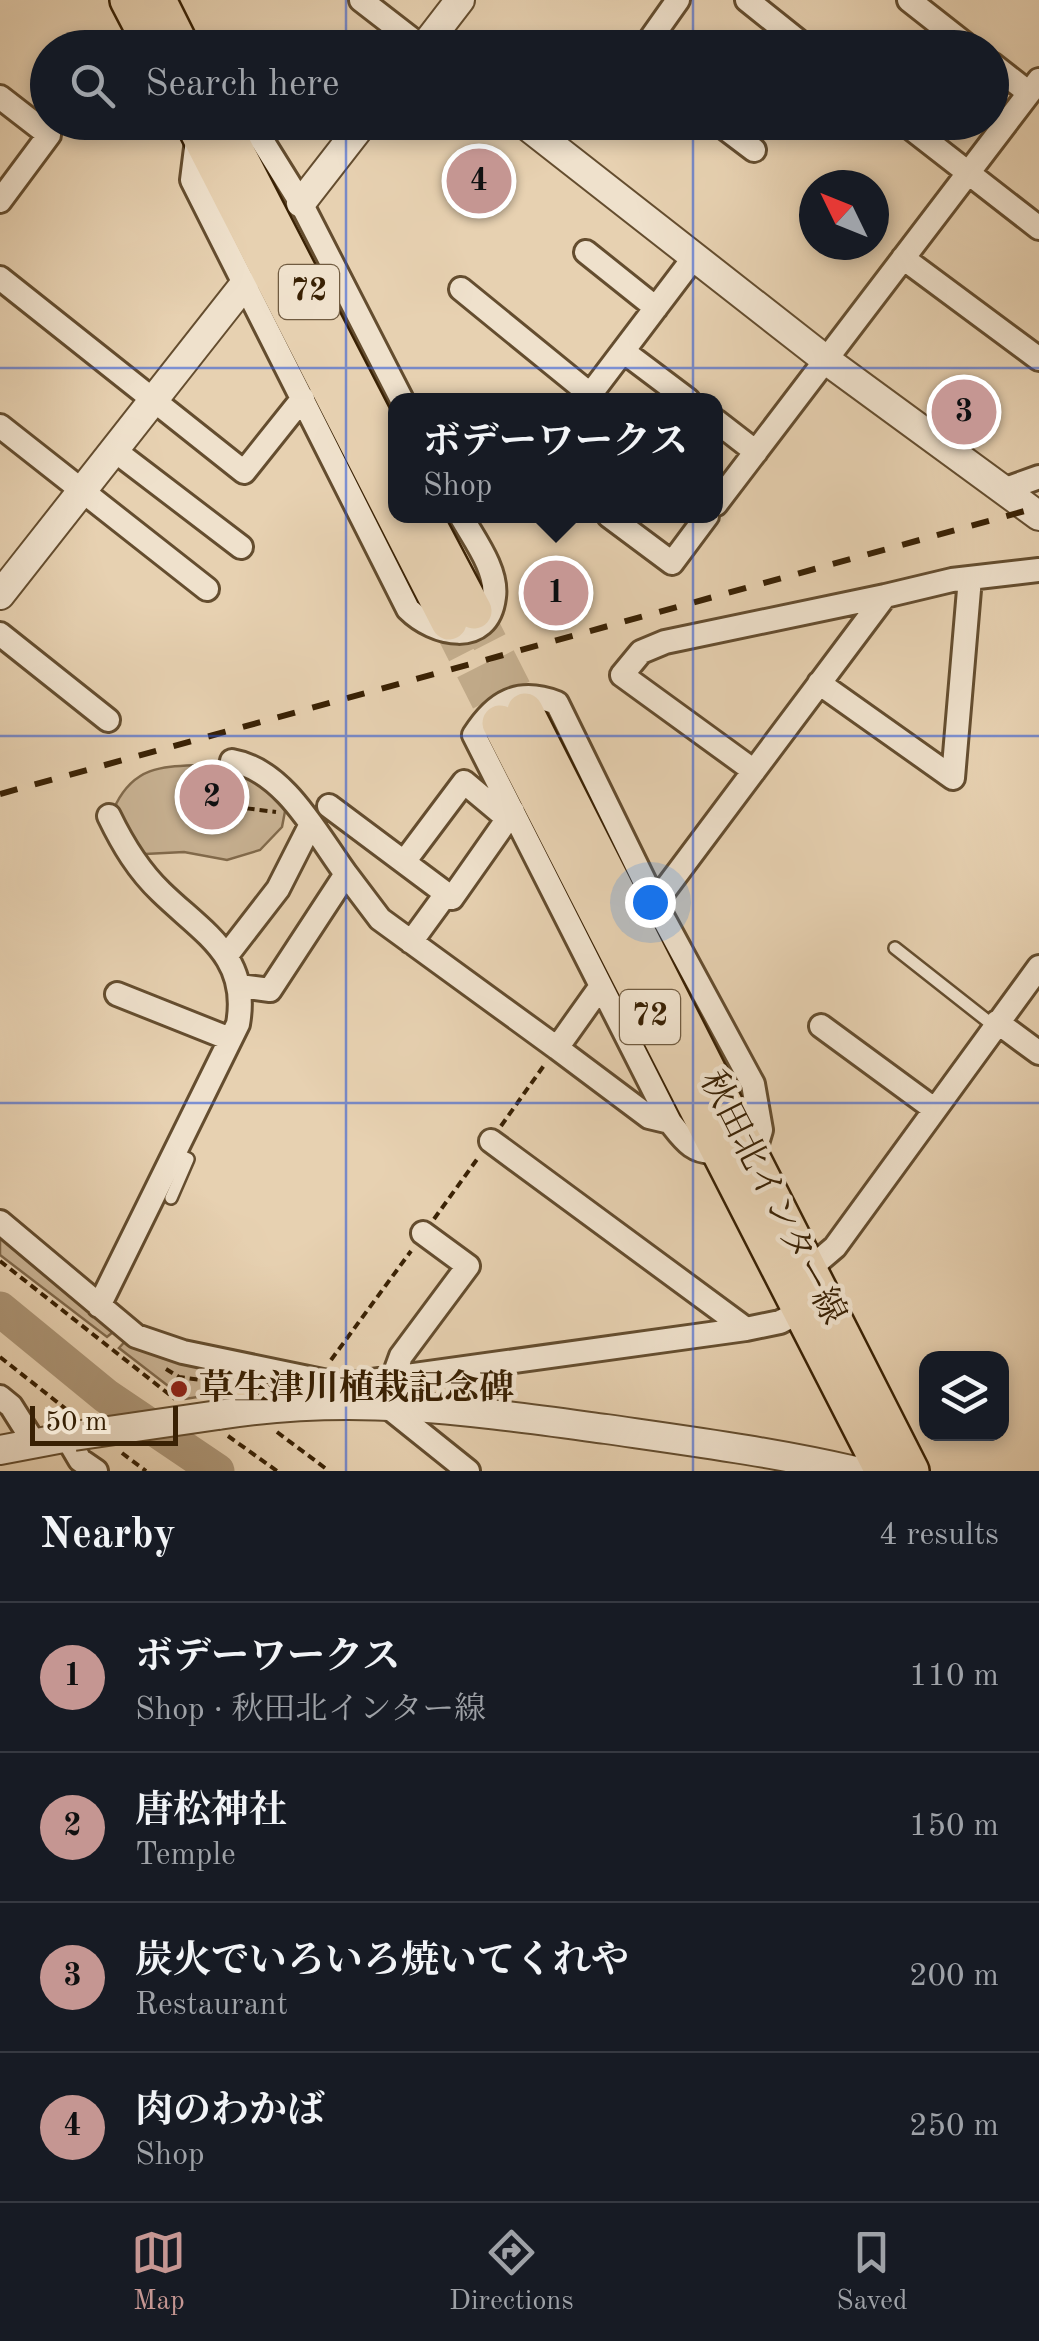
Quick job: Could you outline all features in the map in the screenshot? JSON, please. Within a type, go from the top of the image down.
[{"type":"main road","points":[[128,0],[144,30]]},
{"type":"main road","points":[[158,0],[173,30]]},
{"type":"main road","name":"72","points":[[230,140],[388,446]]},
{"type":"main road","name":"72","points":[[230,140],[388,466]]},
{"type":"main road","name":"72","points":[[416,523],[461,616],[427,523]]},
{"type":"main road","name":"秋田北インター線","points":[[883,1471],[805,1291],[752,1160],[513,717],[718,1151],[805,1291],[911,1471]]},
{"type":"street","points":[[362,0],[400,30]]},
{"type":"street","points":[[437,30],[460,0]]},
{"type":"street","points":[[657,30],[678,0]]},
{"type":"street","points":[[746,0],[784,30]]},
{"type":"street","points":[[910,0],[948,30]]},
{"type":"street","points":[[1009,73],[1035,88],[1009,121]]},
{"type":"street","points":[[0,97],[30,120]]},
{"type":"street","points":[[0,201],[45,140]]},
{"type":"street","points":[[220,140],[192,180],[408,609],[424,626],[446,634],[474,628],[487,616],[494,598],[488,568],[465,523]]},
{"type":"street","points":[[234,140],[301,203],[398,393]]},
{"type":"street","points":[[301,203],[350,140]]},
{"type":"street","points":[[545,140],[826,360],[1039,516]]},
{"type":"street","points":[[741,140],[754,150]]},
{"type":"street","points":[[925,140],[1039,228]]},
{"type":"street","points":[[723,495],[994,140]]},
{"type":"street","points":[[586,252],[656,308]]},
{"type":"street","points":[[592,393],[695,256]]},
{"type":"street","points":[[904,258],[1039,359]]},
{"type":"street","points":[[0,278],[244,472],[303,398]]},
{"type":"street","points":[[0,594],[244,285]]},
{"type":"street","points":[[461,289],[582,393]]},
{"type":"street","points":[[623,351],[679,393]]},
{"type":"street","points":[[0,426],[207,589]]},
{"type":"street","points":[[723,426],[756,452]]},
{"type":"street","points":[[114,450],[240,547]]},
{"type":"street","points":[[1003,490],[1039,477]]},
{"type":"street","points":[[618,523],[672,563],[703,523]]},
{"type":"street","points":[[754,771],[622,675],[642,652],[665,642],[970,578],[1039,570]]},
{"type":"street","points":[[819,683],[953,778],[970,578]]},
{"type":"street","points":[[655,903],[886,596]]},
{"type":"street","points":[[0,634],[108,720]]},
{"type":"street","points":[[718,1151],[704,1153],[693,1148],[670,1122],[510,814],[474,735],[498,704],[520,696],[557,703],[655,903],[754,1084],[762,1130],[752,1160]]},
{"type":"street","points":[[232,762],[250,764],[277,780],[380,920],[649,1117],[670,1122]]},
{"type":"street","points":[[404,862],[464,782],[510,814]]},
{"type":"street","points":[[330,806],[452,898],[510,814]]},
{"type":"street","points":[[99,1306],[177,1154],[230,1039],[242,1001],[227,955],[129,857],[109,816]]},
{"type":"street","points":[[227,955],[278,889],[305,820]]},
{"type":"street","points":[[239,986],[270,990],[346,874]]},
{"type":"street","points":[[411,942],[446,894]]},
{"type":"street","points":[[0,1450],[71,1437],[218,1422],[262,1408],[780,1322],[1039,968]]},
{"type":"street","points":[[557,1048],[601,986]]},
{"type":"street","points":[[117,994],[230,1039]]},
{"type":"street","points":[[995,1024],[1039,1053]]},
{"type":"street","points":[[822,1026],[934,1109]]},
{"type":"street","points":[[491,1140],[746,1329]]},
{"type":"street","points":[[0,1222],[136,1336],[171,1348],[370,1392],[855,1471]]},
{"type":"street","points":[[370,1392],[468,1266],[423,1233]]},
{"type":"street","points":[[370,1392],[468,1471]]},
{"type":"street","points":[[0,1397],[11,1406],[35,1444]]},
{"type":"street","points":[[71,1437],[80,1460],[96,1471]]},
{"type":"lane","points":[[894,948],[995,1024]]},
{"type":"lane","points":[[171,1198],[188,1158],[177,1154]]},
{"type":"path","points":[[199,804],[305,820]]},
{"type":"path","points":[[316,1380],[557,1048]]},
{"type":"path","points":[[0,1261],[188,1408]]},
{"type":"path","points":[[166,1363],[166,1371],[178,1377],[223,1383]]},
{"type":"path","points":[[262,1408],[278,1434],[329,1471]]},
{"type":"path","points":[[218,1422],[277,1471]]},
{"type":"shaded area","points":[[218,764],[270,784],[287,801],[282,827],[260,850],[227,860],[184,852],[145,854],[131,845],[116,804],[135,779],[159,769]]},
{"type":"shaded area","points":[[0,1231],[113,1332],[107,1337],[0,1255]]},
{"type":"shaded area","points":[[129,1337],[276,1385],[185,1399],[119,1348]]},
{"type":"waterway","points":[[0,1309],[106,1396],[217,1471]]},
{"type":"tunnel","points":[[474,611],[525,711]]},
{"type":"tunnel","points":[[449,622],[500,723]]},
{"type":"railway","points":[[0,794],[1039,507]]},
{"type":"place","name":"肉のわかば","points":[[479,181]]},
{"type":"place","name":"炭火でいろいろ焼いてくれや","points":[[964,412]]},
{"type":"place","name":"ボデーワークス","points":[[556,593]]},
{"type":"place","name":"唐松神社","points":[[212,797]]},
{"type":"place","name":"草生津川植栽記念碑","points":[[179,1389]]}]
